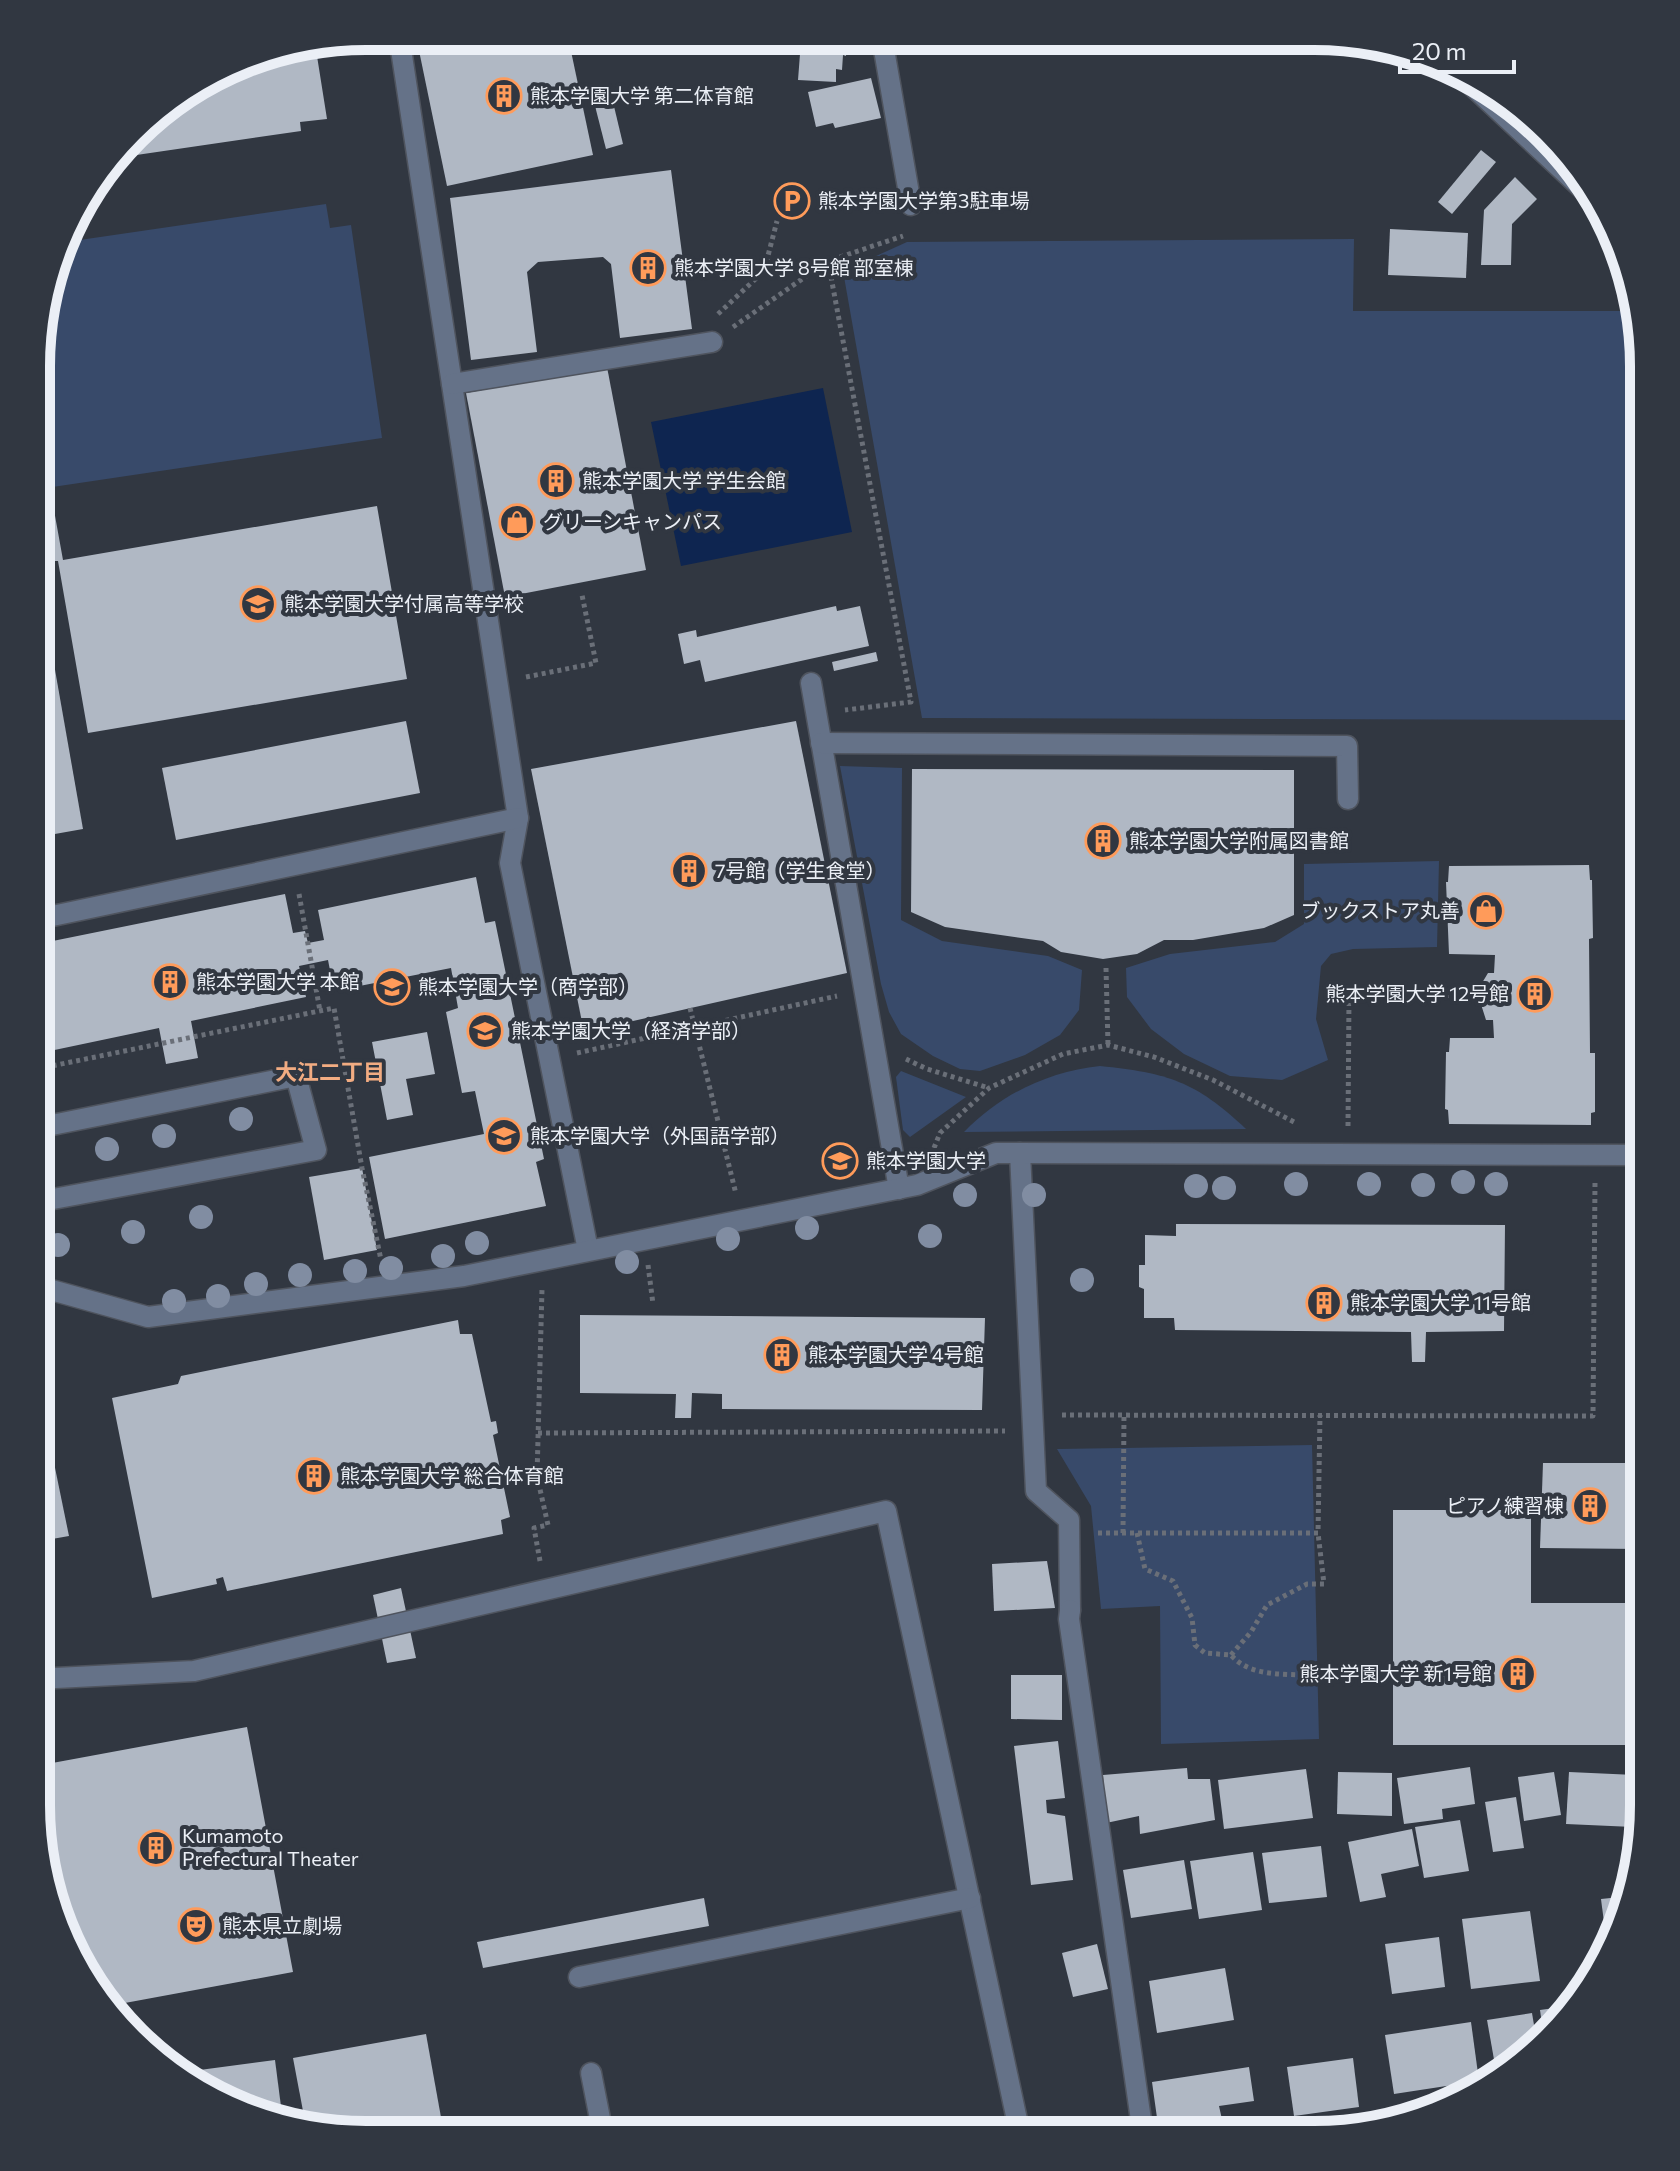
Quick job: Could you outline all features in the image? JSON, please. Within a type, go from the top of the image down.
[{"type":"street","points":[[401,50],[518,818],[510,863],[588,1250]]},
{"type":"street","points":[[884,50],[911,205]]},
{"type":"street","points":[[1493,105],[1560,168]]},
{"type":"street","points":[[452,384],[712,342]]},
{"type":"street","points":[[811,683],[873,1042],[908,1187]]},
{"type":"street","points":[[821,743],[1347,746],[1348,799]]},
{"type":"street","points":[[50,916],[518,818]]},
{"type":"street","points":[[50,1125],[296,1076],[316,1150],[50,1200]]},
{"type":"street","points":[[50,1290],[148,1317],[464,1276],[908,1187],[996,1153],[1630,1155]]},
{"type":"street","points":[[1020,1153],[1036,1491],[1069,1520],[1069,1619],[1141,2121]]},
{"type":"street","points":[[50,1678],[194,1671],[886,1511],[1017,2121]]},
{"type":"street","points":[[579,1977],[970,1898]]},
{"type":"street","points":[[591,2073],[600,2121]]},
{"type":"path","points":[[777,221],[764,271],[710,322],[712,342],[828,261],[903,236]]},
{"type":"path","points":[[816,714],[911,702],[828,261]]},
{"type":"path","points":[[497,682],[596,663],[582,595]]},
{"type":"path","points":[[294,865],[320,1011]]},
{"type":"path","points":[[1106,968],[1108,1045]]},
{"type":"path","points":[[549,1060],[864,990]]},
{"type":"path","points":[[1348,1154],[1349,998],[1472,995]]},
{"type":"path","points":[[690,1008],[742,1219]]},
{"type":"path","points":[[873,1042],[927,1069],[989,1088]]},
{"type":"path","points":[[908,1187],[940,1133],[989,1088],[1063,1054],[1108,1045],[1154,1057],[1213,1080],[1291,1120],[1302,1126],[1316,1154]]},
{"type":"path","points":[[538,1433],[1033,1423],[1124,1415],[1593,1416],[1595,1154]]},
{"type":"path","points":[[542,1260],[537,1476],[548,1525],[534,1528],[546,1590]]},
{"type":"path","points":[[1123,1533],[1124,1415]]},
{"type":"path","points":[[1231,1655],[1251,1632],[1267,1605],[1307,1584],[1324,1584],[1318,1533],[1320,1415]]},
{"type":"path","points":[[1069,1533],[1318,1533]]},
{"type":"path","points":[[1137,1533],[1145,1569],[1173,1581],[1192,1618],[1195,1645],[1205,1653],[1231,1655],[1237,1662],[1260,1672],[1302,1675]]},
{"type":"shaded area","points":[[326,204],[330,228],[351,225],[382,438],[50,487],[53,325],[61,284],[76,241]]},
{"type":"shaded area","points":[[1354,239],[1353,311],[1625,311],[1630,366],[1630,720],[922,718],[843,271],[907,242]]},
{"type":"shaded area","points":[[823,388],[852,532],[681,566],[651,422]]},
{"type":"shaded area","points":[[840,766],[902,768],[901,920],[942,941],[1048,956],[1082,970],[1079,1010],[1060,1035],[1025,1055],[980,1071],[960,1069],[933,1056],[901,1034],[889,1012],[881,984]]},
{"type":"shaded area","points":[[1439,861],[1437,947],[1353,949],[1331,954],[1321,966],[1316,1019],[1328,1060],[1282,1080],[1230,1076],[1184,1054],[1151,1029],[1127,997],[1126,968],[1170,954],[1275,942],[1304,924],[1304,864]]},
{"type":"shaded area","points":[[1100,1066],[1144,1072],[1179,1082],[1211,1100],[1246,1129],[964,1132],[993,1106],[1026,1087],[1062,1074]]},
{"type":"shaded area","points":[[901,1071],[966,1097],[910,1137],[903,1130],[896,1077]]},
{"type":"shaded area","points":[[1312,1445],[1319,1739],[1161,1744],[1160,1606],[1101,1609],[1091,1506],[1057,1449]]},
{"type":"building","name":"熊本学園大学 第二体育館","points":[[419,50],[571,50],[593,155],[447,186]]},
{"type":"building","points":[[804,50],[846,50],[842,70],[836,69],[836,82],[798,80],[800,54],[804,54]]},
{"type":"building","points":[[317,56],[327,119],[300,122],[301,131],[130,156],[158,128],[190,103],[245,74],[283,61]]},
{"type":"building","points":[[871,78],[881,118],[835,128],[833,123],[816,127],[808,92]]},
{"type":"building","points":[[612,98],[623,144],[606,149],[594,102]]},
{"type":"building","points":[[1481,150],[1496,162],[1452,214],[1438,202]]},
{"type":"building","name":"熊本学園大学 8号館 部室棟","points":[[671,170],[692,329],[620,338],[611,264],[603,257],[538,262],[527,272],[537,352],[471,360],[450,198]]},
{"type":"building","points":[[1515,177],[1537,199],[1512,224],[1511,265],[1481,265],[1484,210]]},
{"type":"building","points":[[1390,229],[1468,233],[1466,278],[1388,275]]},
{"type":"building","name":"熊本学園大学 学生会館","points":[[607,367],[646,570],[505,597],[466,393]]},
{"type":"building","points":[[50,488],[63,560],[377,506],[407,679],[88,733],[58,561],[50,561]]},
{"type":"building","points":[[836,606],[837,611],[860,606],[869,646],[705,682],[700,660],[684,664],[678,634],[696,630],[697,637]]},
{"type":"building","points":[[50,641],[83,829],[50,835]]},
{"type":"building","points":[[876,652],[878,661],[834,671],[832,662]]},
{"type":"building","points":[[406,721],[420,793],[176,840],[162,768]]},
{"type":"building","name":"7号館（学生食堂）","points":[[796,721],[847,973],[584,1032],[531,769]]},
{"type":"building","name":"熊本学園大学附属図書館","points":[[912,769],[1294,770],[1294,915],[1264,928],[1193,940],[1164,940],[1137,954],[1103,959],[1061,952],[1043,941],[945,927],[911,912]]},
{"type":"building","name":"熊本学園大学 12号館","points":[[1589,865],[1593,938],[1589,939],[1590,1053],[1595,1053],[1595,1112],[1591,1113],[1591,1125],[1449,1124],[1448,1110],[1445,1109],[1446,1052],[1449,1052],[1450,1038],[1494,1038],[1493,1020],[1486,1020],[1479,998],[1488,973],[1494,973],[1495,955],[1449,954],[1446,882],[1449,866]]},
{"type":"building","points":[[476,877],[485,923],[495,921],[544,1159],[536,1162],[546,1206],[385,1239],[369,1157],[484,1134],[475,1091],[462,1093],[446,1012],[458,1008],[451,968],[334,991],[328,960],[299,966],[306,997],[191,1021],[198,1058],[166,1064],[159,1028],[50,1051],[50,942],[285,894],[293,933],[305,931],[308,943],[324,940],[318,910]]},
{"type":"building","points":[[427,1032],[435,1074],[406,1079],[413,1115],[387,1120],[372,1042]]},
{"type":"building","points":[[362,1168],[377,1250],[324,1260],[309,1177]]},
{"type":"building","name":"熊本学園大学 11号館","points":[[1176,1224],[1505,1225],[1504,1331],[1426,1332],[1425,1362],[1412,1362],[1411,1332],[1175,1330],[1174,1318],[1144,1318],[1144,1289],[1139,1287],[1139,1265],[1145,1265],[1145,1235],[1176,1236]]},
{"type":"building","name":"熊本学園大学 4号館","points":[[580,1315],[985,1318],[982,1410],[722,1409],[722,1394],[692,1393],[691,1418],[675,1418],[676,1394],[580,1393]]},
{"type":"building","name":"熊本学園大学 総合体育館","points":[[458,1320],[460,1334],[472,1334],[491,1422],[496,1421],[498,1433],[493,1435],[510,1517],[501,1520],[503,1534],[227,1591],[223,1577],[216,1579],[217,1584],[152,1598],[112,1398],[178,1384],[181,1376]]},
{"type":"building","points":[[50,1443],[69,1536],[52,1539],[50,1529]]},
{"type":"building","name":"ピアノ練習棟","points":[[1543,1463],[1630,1463],[1630,1549],[1540,1548]]},
{"type":"building","name":"熊本学園大学 新1号館","points":[[1393,1510],[1531,1510],[1531,1603],[1630,1603],[1630,1745],[1393,1745]]},
{"type":"building","points":[[1047,1561],[1055,1608],[994,1611],[992,1564]]},
{"type":"building","points":[[401,1588],[416,1658],[387,1663],[373,1595]]},
{"type":"building","points":[[1011,1675],[1062,1675],[1062,1720],[1011,1719]]},
{"type":"building","name":"Kumamoto Prefectural Theater","points":[[247,1727],[293,1972],[121,2004],[92,1963],[74,1926],[61,1887],[51,1826],[50,1763]]},
{"type":"building","points":[[1058,1741],[1065,1798],[1046,1800],[1047,1813],[1065,1816],[1073,1880],[1031,1885],[1014,1746]]},
{"type":"building","points":[[1470,1767],[1475,1804],[1442,1809],[1443,1819],[1404,1824],[1397,1778]]},
{"type":"building","points":[[1187,1768],[1188,1779],[1210,1779],[1215,1820],[1140,1834],[1139,1816],[1106,1823],[1103,1775]]},
{"type":"building","points":[[1306,1769],[1313,1818],[1224,1829],[1218,1780]]},
{"type":"building","points":[[1338,1772],[1392,1773],[1392,1816],[1337,1814]]},
{"type":"building","points":[[1554,1772],[1561,1815],[1524,1821],[1518,1777]]},
{"type":"building","points":[[1569,1772],[1630,1775],[1629,1827],[1566,1824]]},
{"type":"building","points":[[1516,1797],[1524,1848],[1493,1852],[1485,1802]]},
{"type":"building","points":[[1460,1820],[1469,1871],[1424,1878],[1415,1827]]},
{"type":"building","points":[[1412,1829],[1419,1866],[1381,1874],[1386,1897],[1360,1902],[1348,1842]]},
{"type":"building","points":[[1321,1846],[1327,1897],[1269,1903],[1262,1853]]},
{"type":"building","points":[[1253,1852],[1262,1910],[1199,1919],[1190,1861]]},
{"type":"building","points":[[1184,1860],[1192,1909],[1131,1918],[1123,1870]]},
{"type":"building","points":[[1616,1897],[1605,1929],[1601,1899]]},
{"type":"building","points":[[704,1898],[709,1926],[483,1968],[477,1942]]},
{"type":"building","points":[[1530,1911],[1540,1981],[1471,1989],[1462,1919]]},
{"type":"building","points":[[1439,1937],[1445,1987],[1392,1994],[1385,1944]]},
{"type":"building","points":[[1097,1944],[1108,1989],[1073,1997],[1062,1953]]},
{"type":"building","points":[[1225,1968],[1234,2020],[1157,2033],[1149,1981]]},
{"type":"building","points":[[1556,2008],[1542,2023],[1540,2010]]},
{"type":"building","points":[[1532,2013],[1535,2030],[1495,2064],[1487,2020]]},
{"type":"building","points":[[1471,2022],[1478,2075],[1463,2083],[1394,2094],[1385,2035]]},
{"type":"building","points":[[426,2034],[442,2121],[366,2121],[304,2115],[293,2058]]},
{"type":"building","points":[[1353,2058],[1359,2107],[1294,2116],[1287,2067]]},
{"type":"building","points":[[275,2060],[281,2109],[245,2097],[194,2071]]},
{"type":"building","points":[[1249,2067],[1254,2101],[1219,2106],[1222,2121],[1157,2121],[1152,2082]]},
{"type":"place","name":"熊本学園大学 第二体育館","points":[[504,96]]},
{"type":"place","name":"熊本学園大学第3駐車場","points":[[792,201]]},
{"type":"place","name":"熊本学園大学 8号館 部室棟","points":[[648,268]]},
{"type":"place","name":"熊本学園大学 学生会館","points":[[556,481]]},
{"type":"place","name":"グリーンキャンパス","points":[[517,522]]},
{"type":"place","name":"熊本学園大学付属高等学校","points":[[258,604]]},
{"type":"place","name":"熊本学園大学附属図書館","points":[[1103,841]]},
{"type":"place","name":"7号館（学生食堂）","points":[[689,871]]},
{"type":"place","name":"ブックストア丸善","points":[[1486,911]]},
{"type":"place","name":"熊本学園大学 本館","points":[[170,982]]},
{"type":"place","name":"熊本学園大学（商学部）","points":[[392,987]]},
{"type":"place","name":"熊本学園大学 12号館","points":[[1535,994]]},
{"type":"place","name":"熊本学園大学（経済学部）","points":[[485,1031]]},
{"type":"place","name":"熊本学園大学（外国語学部）","points":[[504,1136]]},
{"type":"place","name":"熊本学園大学","points":[[840,1161]]},
{"type":"place","name":"熊本学園大学 11号館","points":[[1324,1303]]},
{"type":"place","name":"熊本学園大学 4号館","points":[[782,1355]]},
{"type":"place","name":"熊本学園大学 総合体育館","points":[[314,1476]]},
{"type":"place","name":"ピアノ練習棟","points":[[1590,1506]]},
{"type":"place","name":"熊本学園大学 新1号館","points":[[1518,1674]]},
{"type":"place","name":"Kumamoto Prefectural Theater","points":[[156,1848]]},
{"type":"place","name":"熊本県立劇場","points":[[196,1926]]},
{"type":"district","name":"大江二丁目","points":[[330,1072]]}]
